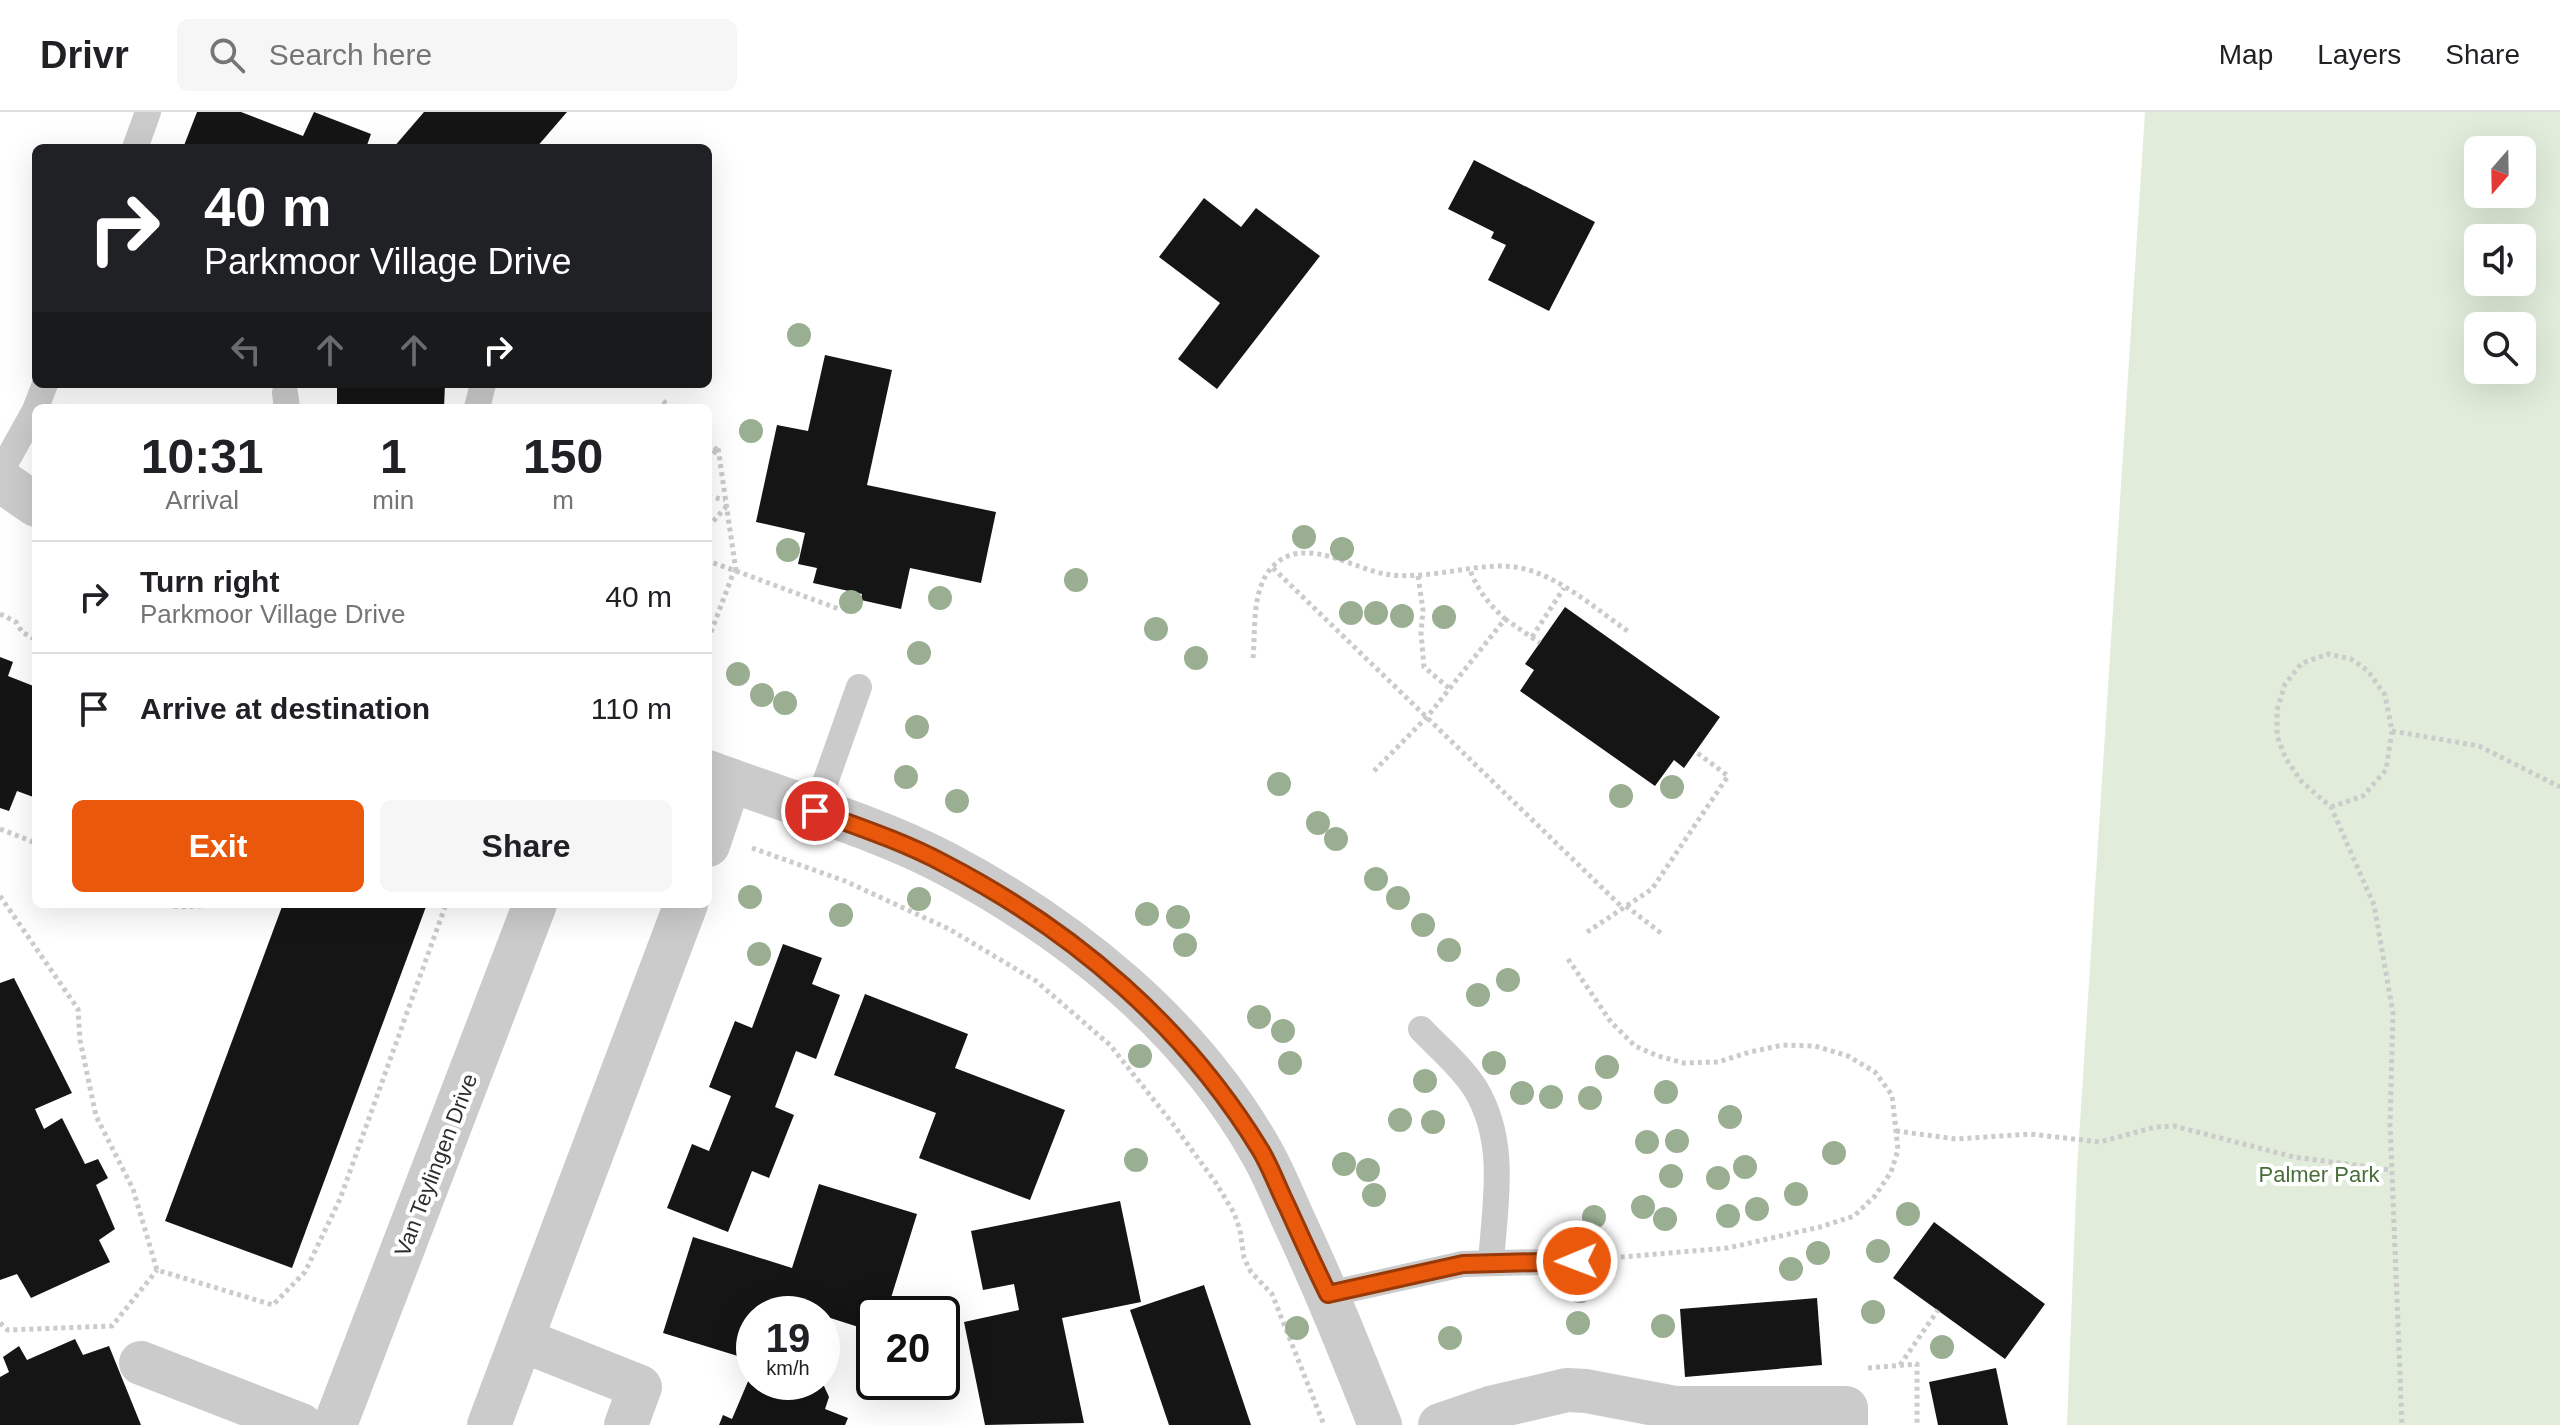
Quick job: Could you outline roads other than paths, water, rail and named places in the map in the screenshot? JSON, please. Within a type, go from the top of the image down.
[{"type":"street","points":[[0,480],[32,502]]},
{"type":"street","points":[[724,844],[719,776],[882,835],[943,863],[994,891],[1075,945],[1131,990],[1179,1038],[1214,1082],[1262,1153],[1328,1294],[1380,1425]]},
{"type":"street","name":"Van Teylingen Drive","points":[[335,1425],[533,908]]},
{"type":"street","points":[[489,1425],[684,908]]},
{"type":"street","points":[[522,1340],[640,1387],[626,1425]]},
{"type":"street","points":[[141,1363],[301,1425]]},
{"type":"street","points":[[1440,1425],[1490,1408],[1567,1390],[1676,1408],[1846,1408],[1846,1425]]},
{"type":"lane","points":[[136,144],[148,112]]},
{"type":"lane","points":[[0,473],[32,416]]},
{"type":"lane","points":[[815,811],[859,687]]},
{"type":"lane","points":[[1421,1029],[1474,1087],[1492,1127],[1497,1148],[1497,1187],[1491,1262]]},
{"type":"lane","points":[[1328,1294],[1463,1264],[1577,1261]]},
{"type":"park label","name":"Palmer Park","points":[[2319,1174]]}]
